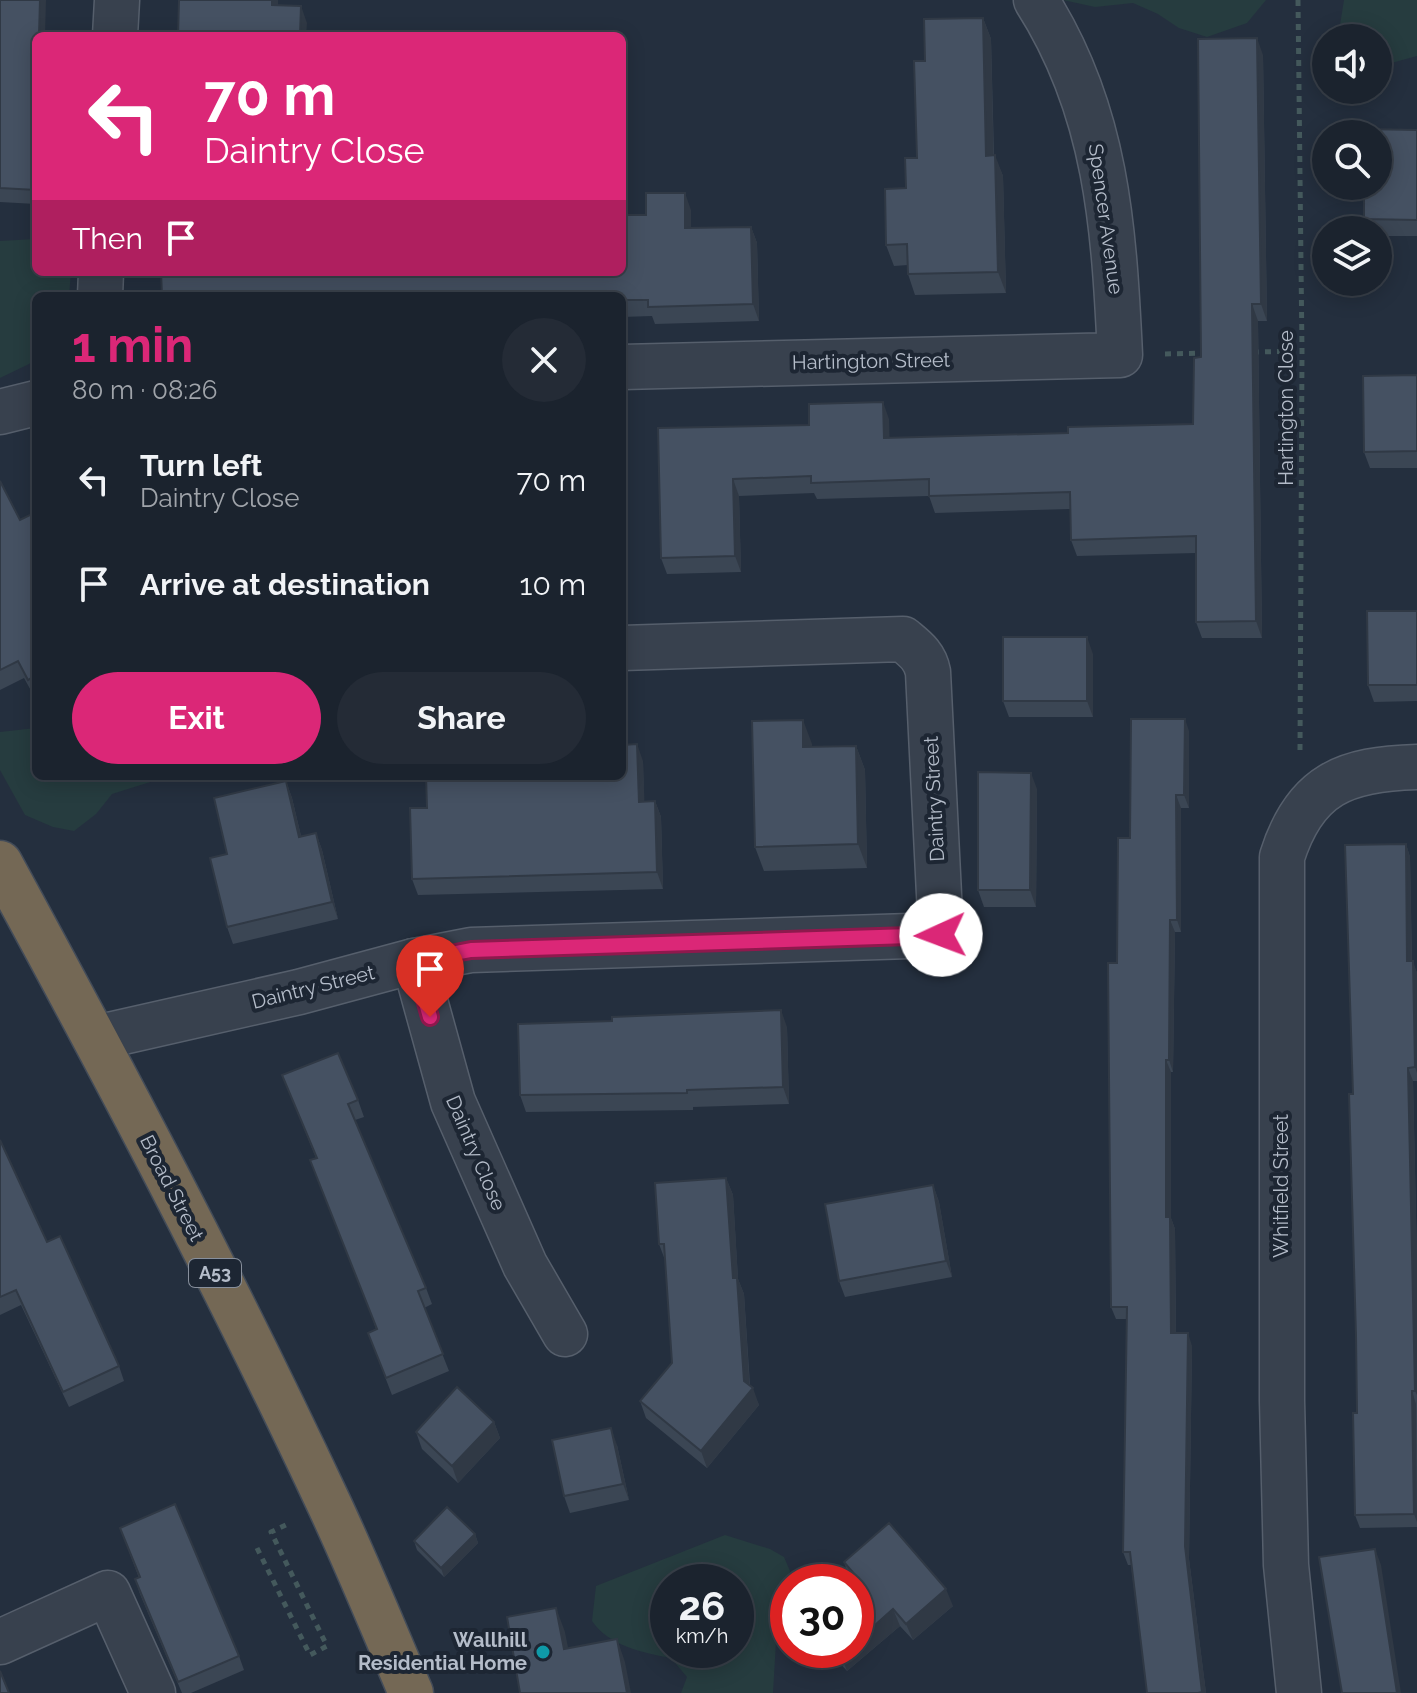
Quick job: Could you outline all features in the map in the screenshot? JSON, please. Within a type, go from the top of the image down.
[{"type":"highway","name":"Broad Street","points":[[0,863],[96,1038],[235,1312],[329,1505],[411,1693]]},
{"type":"street","points":[[115,32],[117,0]]},
{"type":"street","name":"Spencer Avenue","points":[[1039,5],[1085,99],[1100,151],[1116,266],[1120,355]]},
{"type":"street","name":"Hartington Street","points":[[626,367],[1120,355]]},
{"type":"street","points":[[0,412],[32,404]]},
{"type":"street","name":"Daintry Street","points":[[96,1038],[299,992],[414,961],[486,949],[941,935],[928,672],[926,661],[903,639],[626,648]]},
{"type":"street","name":"Whitfield Street","points":[[1299,1693],[1285,1550],[1280,873],[1289,836],[1300,815],[1322,792],[1355,773],[1378,768],[1417,767]]},
{"type":"street","name":"Daintry Close","points":[[414,961],[453,1102],[525,1265],[565,1334]]},
{"type":"street","points":[[0,1642],[108,1593],[153,1693]]},
{"type":"path","name":"Hartington Close","points":[[1298,0],[1302,351],[1300,815]]},
{"type":"path","points":[[1242,352],[1302,351]]},
{"type":"path","points":[[1120,355],[1211,353]]},
{"type":"path","points":[[257,1548],[310,1655],[327,1646],[271,1532]]},
{"type":"green space","points":[[1063,0],[1266,0],[1247,23],[1207,37],[1179,28],[1133,3],[1095,7]]},
{"type":"green space","points":[[1344,0],[1417,0],[1417,56],[1392,63],[1392,24],[1340,24]]},
{"type":"green space","points":[[32,239],[32,276],[71,276],[69,292],[32,292],[32,361],[0,378],[0,241]]},
{"type":"green space","points":[[32,728],[32,780],[157,780],[112,794],[96,814],[74,831],[53,827],[25,815],[0,770],[0,732]]},
{"type":"green space","points":[[725,1535],[770,1549],[784,1557],[787,1564],[770,1564],[770,1668],[774,1668],[773,1693],[681,1693],[687,1677],[679,1668],[754,1668],[754,1564],[652,1564]]},
{"type":"green space","points":[[650,1565],[650,1653],[617,1642],[592,1621],[596,1586]]},
{"type":"building","points":[[0,0],[40,0],[39,32],[32,32],[32,190],[0,188]]},
{"type":"building","points":[[179,0],[272,0],[272,5],[301,6],[300,32],[178,32]]},
{"type":"building","points":[[983,18],[986,156],[995,155],[998,272],[908,274],[907,244],[886,245],[885,189],[906,188],[905,158],[917,158],[914,61],[925,61],[924,19]]},
{"type":"building","points":[[1257,38],[1261,304],[1252,304],[1256,621],[1196,622],[1196,536],[1071,540],[1070,492],[929,496],[929,479],[811,483],[811,476],[733,479],[735,556],[661,558],[658,428],[809,425],[809,404],[883,402],[884,438],[1068,433],[1068,427],[1193,424],[1194,358],[1201,357],[1198,39]]},
{"type":"building","points":[[1392,130],[1417,130],[1417,220],[1364,216],[1364,200],[1392,200]]},
{"type":"building","points":[[646,193],[685,193],[685,228],[751,227],[753,304],[648,307],[648,300],[626,300],[626,292],[162,292],[161,276],[626,276],[626,215],[646,215]]},
{"type":"building","points":[[1417,375],[1417,451],[1364,452],[1363,376]]},
{"type":"building","points":[[0,481],[20,520],[32,514],[32,678],[28,680],[18,661],[0,670]]},
{"type":"building","points":[[1367,611],[1417,611],[1417,685],[1368,685]]},
{"type":"building","points":[[1003,637],[1087,637],[1087,701],[1003,701]]},
{"type":"building","points":[[1131,719],[1185,719],[1184,795],[1176,795],[1177,920],[1170,920],[1166,1217],[1170,1217],[1171,1333],[1188,1333],[1185,1546],[1202,1692],[1198,1693],[1147,1693],[1130,1552],[1123,1552],[1127,1307],[1111,1307],[1108,963],[1117,963],[1118,838],[1130,838]]},
{"type":"building","points":[[803,720],[803,747],[856,746],[858,844],[755,847],[752,721]]},
{"type":"building","points":[[637,744],[639,802],[655,801],[657,872],[412,879],[410,808],[427,808],[426,780],[626,780],[626,745]]},
{"type":"building","points":[[978,772],[1031,773],[1030,890],[978,890]]},
{"type":"building","points":[[286,781],[299,837],[316,833],[332,902],[227,927],[210,858],[227,854],[214,798]]},
{"type":"building","points":[[1406,844],[1407,961],[1413,961],[1415,1067],[1408,1068],[1415,1391],[1412,1391],[1414,1514],[1355,1515],[1353,1413],[1357,1413],[1356,1336],[1349,1094],[1353,1094],[1345,845]]},
{"type":"building","points":[[781,1010],[783,1087],[687,1090],[687,1093],[520,1095],[518,1024]]},
{"type":"building","points":[[338,1053],[358,1100],[348,1104],[426,1288],[418,1291],[443,1354],[386,1378],[368,1333],[377,1329],[310,1160],[317,1158],[282,1075]]},
{"type":"building","points":[[0,1140],[47,1242],[60,1236],[119,1366],[63,1392],[16,1290],[0,1297]]},
{"type":"building","points":[[726,1178],[744,1381],[753,1388],[701,1451],[640,1401],[672,1363],[664,1244],[659,1244],[655,1183]]},
{"type":"building","points":[[933,1185],[946,1261],[839,1281],[825,1204]]},
{"type":"building","points":[[457,1387],[494,1422],[452,1466],[416,1432]]},
{"type":"building","points":[[611,1428],[623,1484],[564,1496],[552,1440]]},
{"type":"building","points":[[175,1504],[239,1656],[178,1682],[135,1579],[140,1577],[120,1528]]},
{"type":"building","points":[[447,1507],[475,1534],[441,1568],[414,1541]]},
{"type":"building","points":[[889,1523],[946,1589],[906,1624],[893,1609],[874,1626],[874,1564],[844,1562]]},
{"type":"building","points":[[1375,1549],[1397,1693],[1342,1693],[1319,1557]]},
{"type":"building","name":"Wallhill Residential Home","points":[[556,1608],[564,1649],[617,1639],[627,1693],[520,1693],[507,1617]]},
{"type":"building","points":[[0,1671],[9,1693],[0,1693]]},
{"type":"place","name":"Wallhill Residential Home","points":[[543,1652]]},
{"type":"route","points":[[430,1017],[414,961],[471,950],[941,935]]}]
